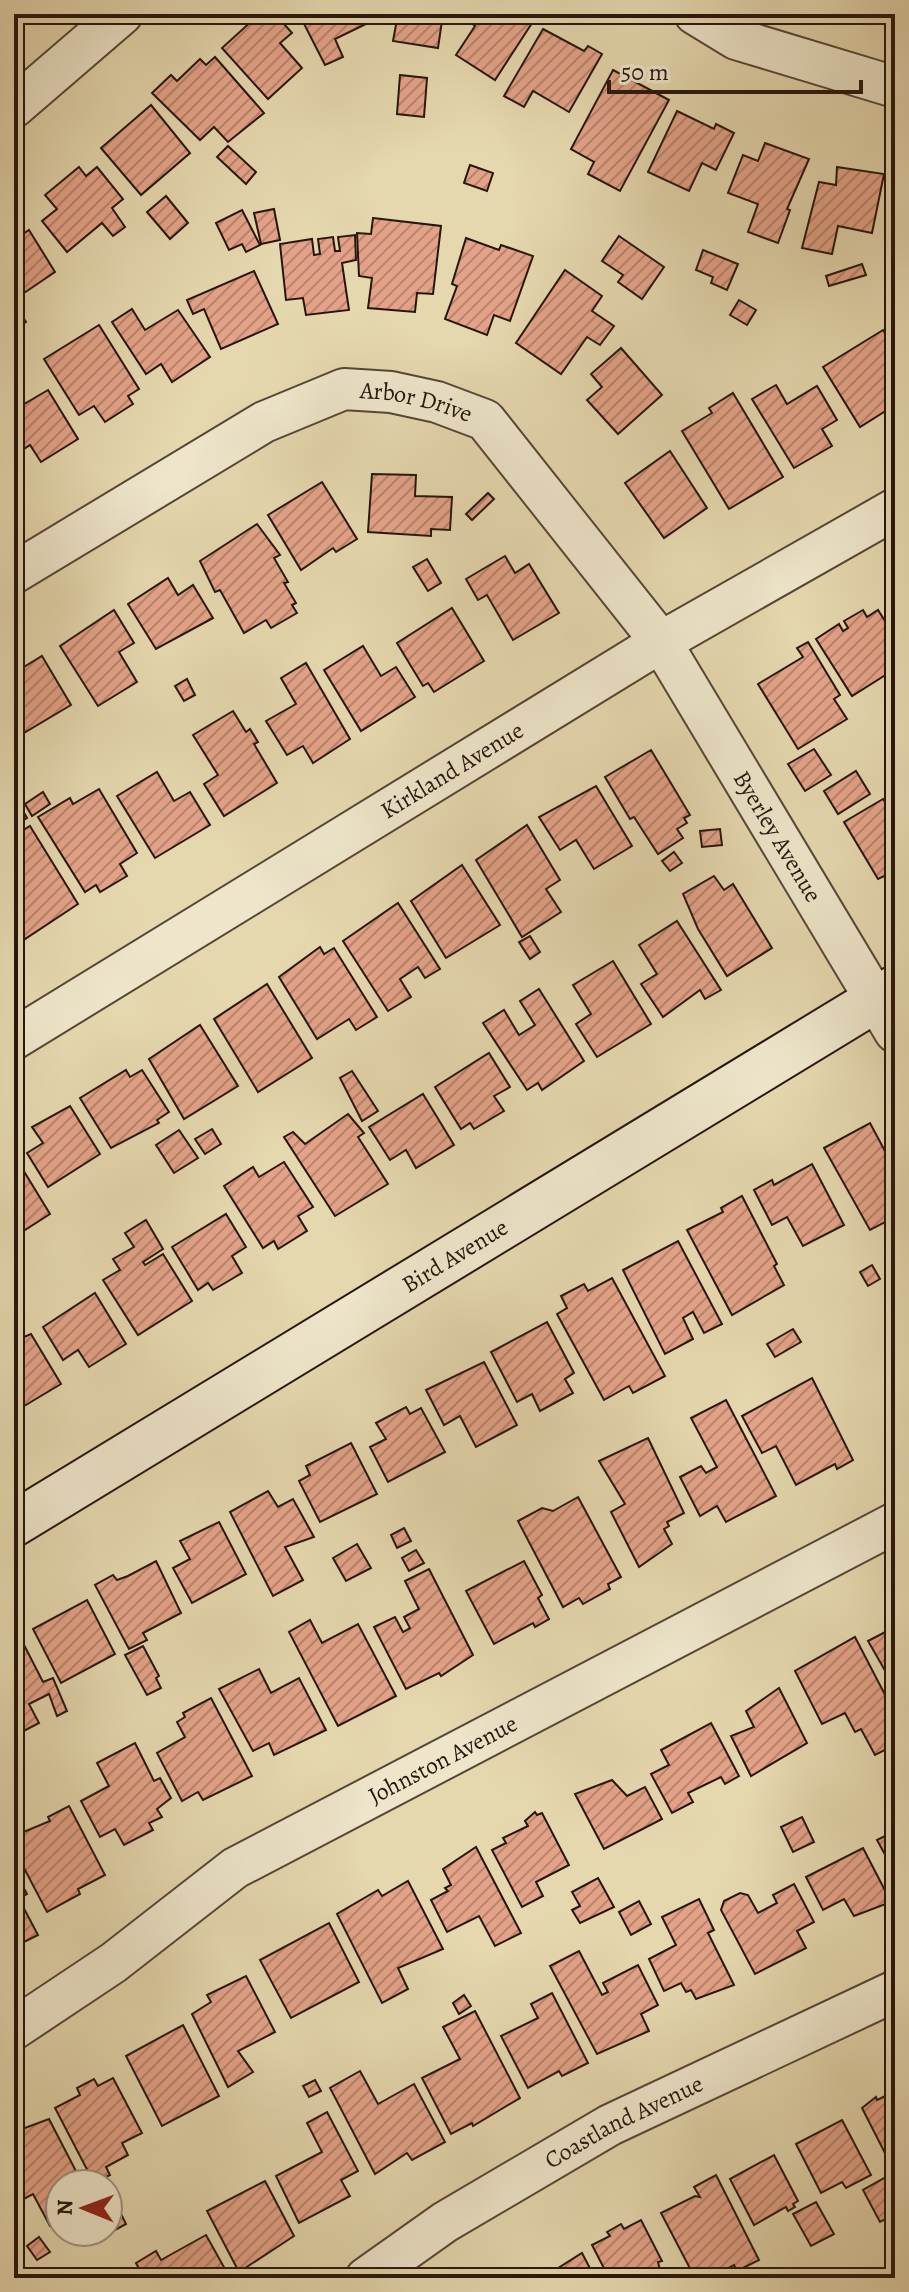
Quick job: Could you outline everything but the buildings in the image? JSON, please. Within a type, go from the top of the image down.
[{"type":"street","points":[[14,107],[122,14]]},
{"type":"street","points":[[695,14],[736,39],[895,87]]},
{"type":"street","name":"Arbor Drive","points":[[14,573],[264,422],[344,389],[391,392],[437,402],[485,420],[661,642]]},
{"type":"street","name":"Kirkland Avenue","points":[[14,1039],[661,642],[895,509]]},
{"type":"street","name":"Byerley Avenue","points":[[661,642],[889,1006]]},
{"type":"street","name":"Bird Avenue","points":[[14,1524],[889,1006]]},
{"type":"street","name":"Johnston Avenue","points":[[14,2029],[113,1963],[235,1868],[895,1523]]},
{"type":"street","name":"Coastland Avenue","points":[[366,2278],[445,2222],[610,2125],[895,1991]]}]
